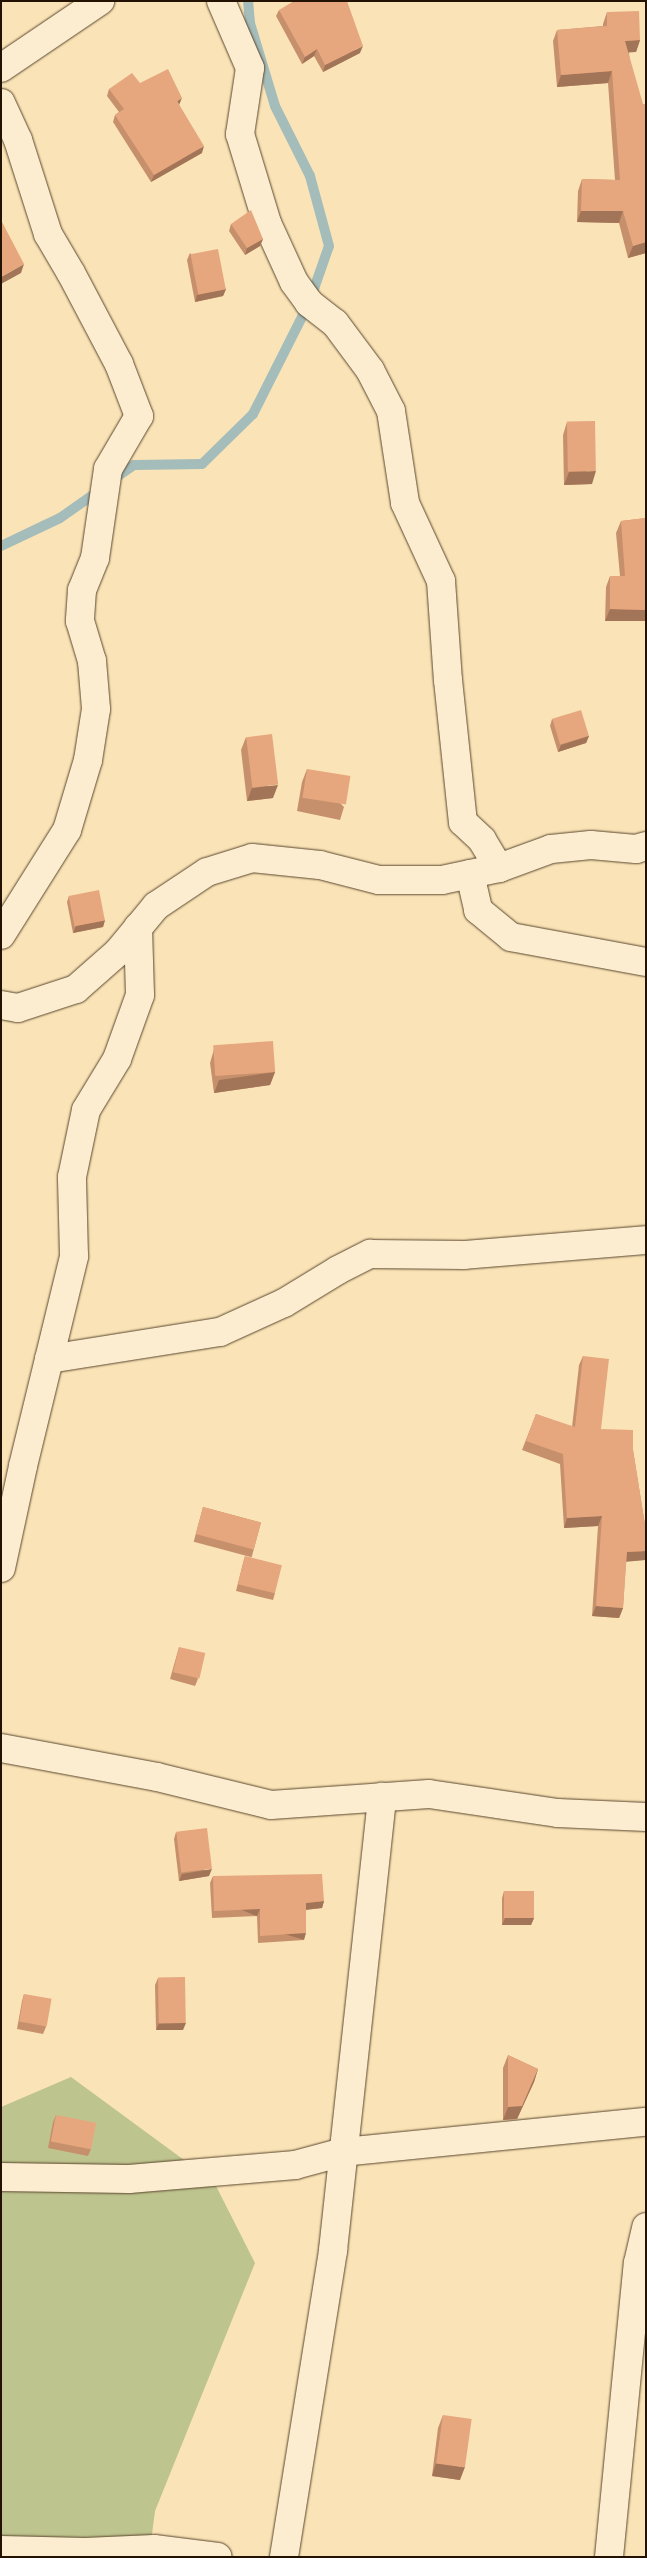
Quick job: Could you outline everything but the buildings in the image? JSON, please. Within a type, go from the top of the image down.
[{"type":"street","points":[[1,68],[100,1]]},
{"type":"street","points":[[220,1],[250,68],[240,134],[267,223],[294,282],[309,303],[336,323],[370,370],[392,412],[405,503],[442,581],[448,680],[464,822],[482,840],[499,868]]},
{"type":"street","points":[[1,103],[18,140],[48,234],[119,364],[139,416],[108,469],[95,558],[82,590],[80,621],[92,661],[96,709],[88,760],[67,830],[1,935]]},
{"type":"street","points":[[1,1005],[18,1008],[76,989],[118,952],[156,906],[207,872],[252,858],[320,865],[379,880],[442,880],[499,868],[551,850],[591,845],[636,849],[646,846]]},
{"type":"street","points":[[470,874],[478,910],[511,937],[646,962]]},
{"type":"street","points":[[1,1568],[74,1256],[72,1177],[86,1110],[117,1059],[140,995],[138,927]]},
{"type":"street","points":[[49,1359],[220,1332],[284,1303],[338,1270],[370,1254],[464,1255],[646,1240]]},
{"type":"street","points":[[1,1748],[157,1777],[271,1804],[429,1794],[558,1812],[646,1817]]},
{"type":"street","points":[[284,2557],[333,2250],[382,1797]]},
{"type":"street","points":[[1,2177],[129,2179],[295,2164],[343,2152],[646,2122]]},
{"type":"street","points":[[608,2557],[638,2263],[646,2227]]},
{"type":"street","points":[[1,2550],[85,2552],[154,2549],[218,2557]]},
{"type":"green space","points":[[71,2077],[214,2182],[255,2263],[155,2511],[149,2557],[1,2557],[1,2107]]},
{"type":"waterway","points":[[111,481],[134,465],[202,464],[253,414],[309,303],[329,246],[310,176],[275,106],[250,23],[248,1]]},
{"type":"waterway","points":[[1,546],[60,518],[100,490]]}]
